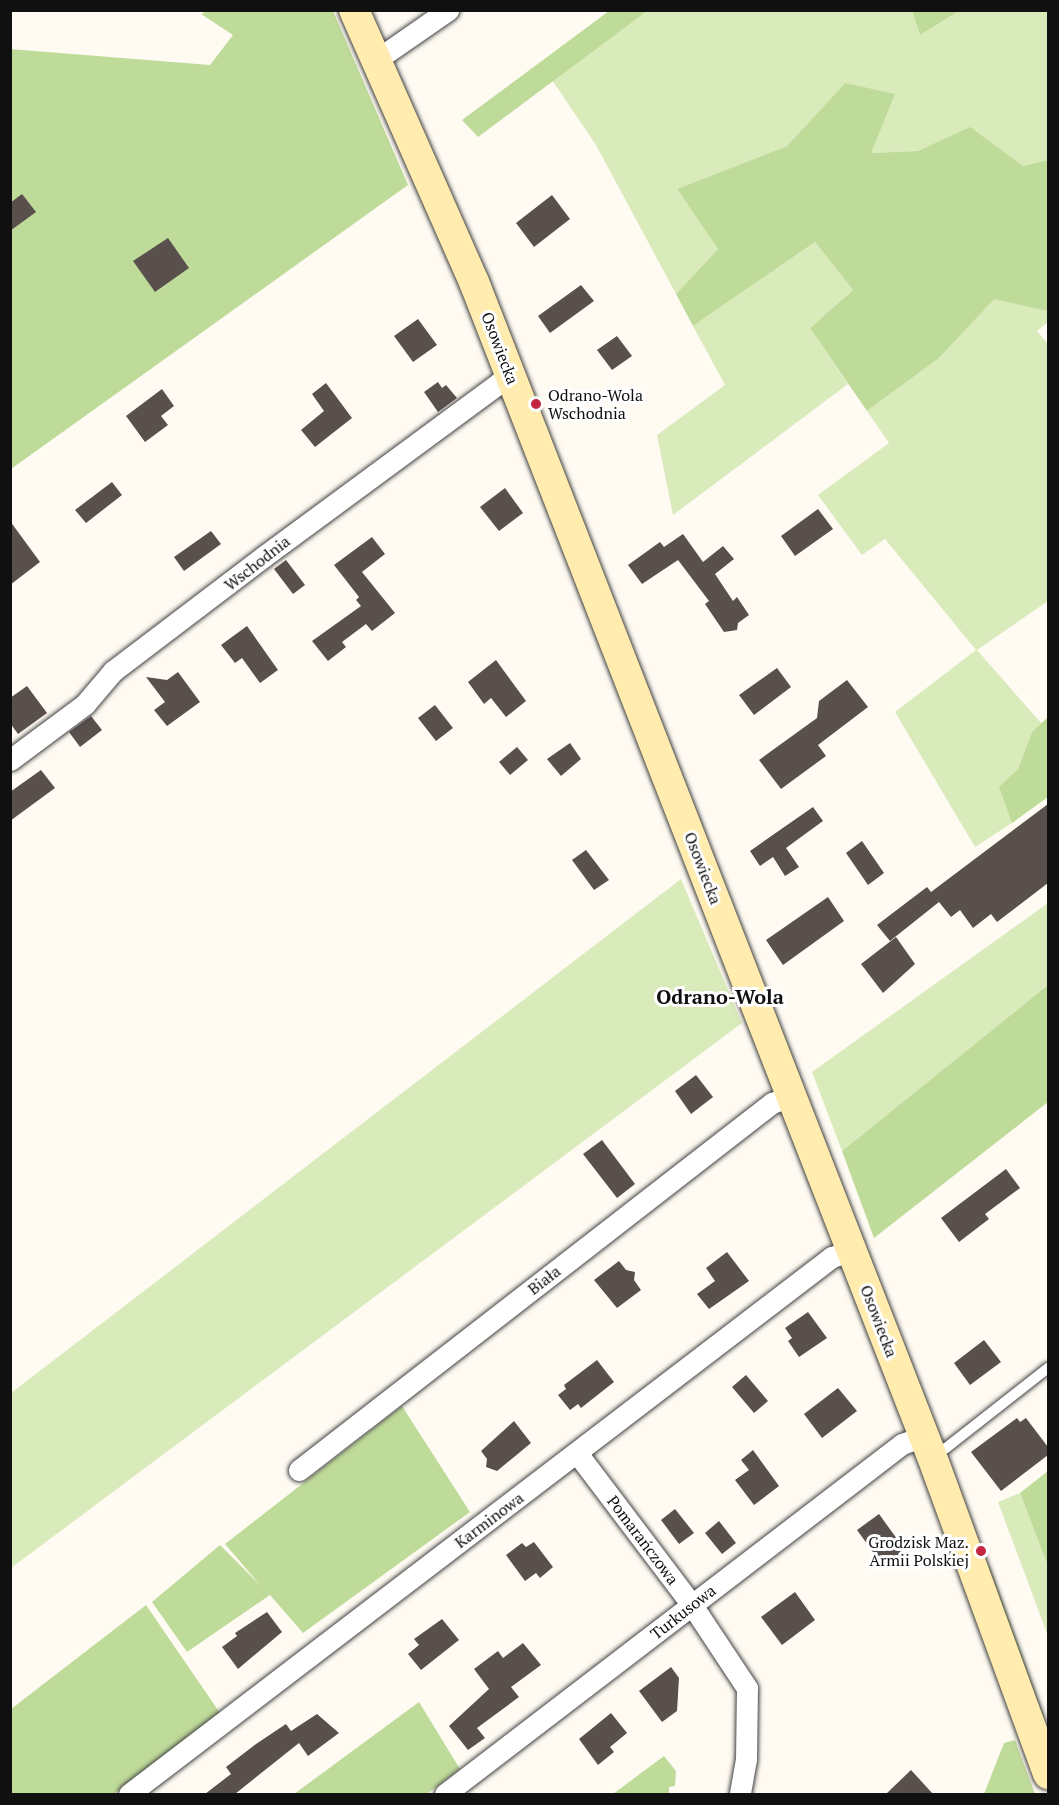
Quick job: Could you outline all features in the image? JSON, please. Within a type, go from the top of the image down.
[{"type":"street","name":"Osowiecka","points":[[354,10],[474,282],[512,378],[927,1445],[1048,1774]]},
{"type":"street","points":[[376,60],[448,10]]},
{"type":"street","name":"Wschodnia","points":[[10,760],[85,704],[113,672],[262,557],[500,382],[512,378]]},
{"type":"street","name":"Biała","points":[[299,1470],[772,1103],[791,1096]]},
{"type":"street","name":"Karminowa","points":[[129,1794],[832,1257],[851,1250]]},
{"type":"street","name":"Turkusowa","points":[[445,1794],[902,1444],[927,1445]]},
{"type":"street","name":"Pomarańczowa","points":[[577,1453],[692,1605],[747,1688],[746,1759],[740,1794]]},
{"type":"lane","points":[[927,1445],[946,1448],[1048,1368]]},
{"type":"green space","points":[[912,10],[959,11],[920,35]]},
{"type":"green space","points":[[207,11],[333,11],[408,185],[11,469],[10,49],[210,65],[233,35],[201,14]]},
{"type":"green space","points":[[609,11],[647,11],[478,137],[462,120]]},
{"type":"green space","points":[[647,11],[912,11],[920,35],[959,11],[1048,11],[1048,160],[1023,166],[970,128],[918,151],[870,153],[845,83],[787,146],[677,189],[718,249],[676,294],[596,145],[552,80]]},
{"type":"green space","points":[[845,83],[895,94],[871,153],[918,151],[970,127],[1023,166],[1048,160],[1048,311],[994,299],[939,358],[867,411],[810,328],[853,290],[815,242],[693,326],[676,294],[718,249],[677,189],[787,146]]},
{"type":"green space","points":[[815,242],[853,290],[810,328],[848,384],[673,515],[657,435],[725,385],[693,326]]},
{"type":"green space","points":[[994,298],[1048,311],[1048,322],[1037,331],[1048,344],[1048,601],[977,650],[1042,724],[1032,732],[1018,769],[1000,787],[1012,823],[975,847],[895,712],[976,650],[885,539],[862,555],[818,495],[889,443],[867,411],[939,358]]},
{"type":"green space","points":[[1048,717],[1048,797],[1012,823],[999,787],[1018,769],[1032,732]]},
{"type":"green space","points":[[681,879],[742,1023],[11,1568],[11,1393]]},
{"type":"green space","points":[[1048,903],[1048,985],[842,1151],[812,1072]]},
{"type":"green space","points":[[1048,985],[1048,1102],[874,1238],[842,1151]]},
{"type":"green space","points":[[402,1406],[470,1512],[303,1633],[270,1595],[187,1652],[152,1602],[220,1545],[260,1585],[225,1544]]},
{"type":"green space","points":[[1048,1471],[1048,1566],[1020,1493]]},
{"type":"green space","points":[[1020,1493],[1048,1566],[1048,1636],[998,1502]]},
{"type":"green space","points":[[990,1566],[1043,1713],[1042,1714],[985,1568]]},
{"type":"green space","points":[[146,1605],[220,1713],[114,1794],[11,1794],[11,1709]]},
{"type":"green space","points":[[419,1702],[460,1769],[427,1794],[294,1794]]},
{"type":"green space","points":[[1015,1740],[1035,1794],[984,1794],[1004,1743]]},
{"type":"green space","points":[[664,1756],[676,1771],[675,1786],[669,1787],[669,1794],[613,1794]]},
{"type":"building","points":[[22,194],[36,212],[10,231],[10,203]]},
{"type":"building","points":[[552,195],[570,219],[534,247],[516,223]]},
{"type":"building","points":[[168,238],[189,268],[155,292],[133,261]]},
{"type":"building","points":[[581,285],[594,301],[550,333],[538,316]]},
{"type":"building","points":[[418,319],[437,345],[413,362],[394,336]]},
{"type":"building","points":[[617,336],[632,356],[612,370],[597,350]]},
{"type":"building","points":[[438,382],[442,388],[446,385],[457,398],[438,412],[424,392]]},
{"type":"building","points":[[326,383],[352,418],[315,447],[301,430],[324,411],[312,394]]},
{"type":"building","points":[[162,389],[174,406],[161,416],[168,425],[145,442],[126,416]]},
{"type":"building","points":[[112,482],[122,495],[86,523],[75,510]]},
{"type":"building","points":[[505,488],[523,513],[499,531],[480,507]]},
{"type":"building","points":[[818,509],[833,529],[795,556],[781,536]]},
{"type":"building","points":[[10,521],[40,562],[10,585]]},
{"type":"building","points":[[211,531],[221,544],[184,571],[174,557]]},
{"type":"building","points":[[683,534],[703,562],[723,546],[734,559],[715,574],[733,601],[737,597],[749,615],[738,623],[737,630],[724,632],[705,604],[709,601],[678,560],[642,584],[628,565],[660,542],[664,547]]},
{"type":"building","points":[[372,537],[385,554],[362,572],[395,613],[372,631],[366,624],[342,642],[346,647],[328,661],[312,641],[361,606],[356,600],[359,597],[334,565]]},
{"type":"building","points":[[286,560],[305,585],[293,594],[274,569]]},
{"type":"building","points":[[247,626],[278,670],[260,683],[242,658],[235,663],[221,645]]},
{"type":"building","points":[[496,660],[526,701],[506,717],[491,698],[484,704],[468,682]]},
{"type":"building","points":[[777,668],[791,687],[754,715],[739,695]]},
{"type":"building","points":[[178,672],[200,702],[167,726],[154,710],[165,702],[146,677],[167,680]]},
{"type":"building","points":[[847,680],[868,707],[818,745],[826,756],[781,789],[759,760],[817,718],[819,701]]},
{"type":"building","points":[[27,686],[47,713],[18,734],[10,723],[10,698]]},
{"type":"building","points":[[435,705],[453,728],[436,741],[418,718]]},
{"type":"building","points":[[91,716],[102,730],[80,747],[69,732]]},
{"type":"building","points":[[570,743],[581,759],[561,776],[547,759]]},
{"type":"building","points":[[517,747],[528,760],[510,775],[499,762]]},
{"type":"building","points":[[41,770],[55,788],[10,821],[10,792]]},
{"type":"building","points":[[1048,804],[1048,883],[997,922],[991,914],[973,928],[960,910],[951,917],[939,902],[890,941],[877,925],[927,887],[931,892]]},
{"type":"building","points":[[813,807],[823,821],[786,848],[799,867],[785,876],[773,857],[760,866],[750,851]]},
{"type":"building","points":[[862,841],[884,873],[868,885],[846,853]]},
{"type":"building","points":[[586,850],[609,880],[594,890],[572,860]]},
{"type":"building","points":[[828,897],[844,921],[783,965],[766,940]]},
{"type":"building","points":[[896,937],[915,964],[883,993],[861,964]]},
{"type":"building","points":[[696,1075],[713,1097],[691,1114],[675,1091]]},
{"type":"building","points":[[602,1140],[635,1184],[617,1198],[583,1154]]},
{"type":"building","points":[[1006,1169],[1020,1188],[985,1214],[989,1219],[959,1242],[941,1218]]},
{"type":"building","points":[[727,1252],[749,1281],[709,1309],[697,1294],[715,1281],[706,1268]]},
{"type":"building","points":[[619,1261],[626,1270],[635,1272],[634,1280],[641,1290],[617,1308],[594,1280]]},
{"type":"building","points":[[808,1312],[827,1338],[799,1357],[788,1341],[792,1338],[785,1328]]},
{"type":"building","points":[[984,1340],[1001,1362],[970,1385],[954,1363]]},
{"type":"building","points":[[597,1360],[614,1382],[581,1408],[578,1404],[570,1410],[558,1395],[566,1389],[564,1385]]},
{"type":"building","points":[[746,1375],[768,1401],[754,1413],[732,1387]]},
{"type":"building","points":[[838,1388],[857,1411],[822,1438],[804,1414]]},
{"type":"building","points":[[1017,1418],[1020,1422],[1026,1418],[1048,1447],[1048,1455],[1001,1491],[971,1452]]},
{"type":"building","points":[[514,1421],[531,1443],[497,1471],[486,1467],[487,1459],[481,1451]]},
{"type":"building","points":[[753,1450],[779,1486],[754,1505],[735,1480],[749,1470],[741,1460]]},
{"type":"building","points":[[675,1509],[694,1533],[679,1544],[661,1520]]},
{"type":"building","points":[[879,1514],[905,1550],[883,1566],[857,1530]]},
{"type":"building","points":[[719,1521],[736,1543],[722,1554],[705,1533]]},
{"type":"building","points":[[534,1542],[553,1567],[540,1578],[536,1573],[525,1581],[506,1555],[522,1543],[526,1547]]},
{"type":"building","points":[[795,1592],[815,1620],[782,1645],[761,1617]]},
{"type":"building","points":[[267,1612],[282,1632],[238,1669],[222,1647],[237,1636],[235,1633]]},
{"type":"building","points":[[442,1619],[459,1640],[421,1670],[408,1654],[419,1645],[414,1639]]},
{"type":"building","points":[[523,1643],[541,1665],[511,1687],[519,1697],[477,1728],[485,1738],[468,1750],[449,1726],[489,1689],[474,1669],[498,1651],[503,1658]]},
{"type":"building","points":[[671,1667],[679,1678],[677,1711],[662,1722],[639,1691]]},
{"type":"building","points":[[611,1713],[627,1733],[610,1747],[614,1752],[598,1765],[579,1739]]},
{"type":"building","points":[[317,1714],[339,1733],[308,1756],[299,1743],[235,1794],[205,1794],[231,1774],[226,1767],[256,1744],[286,1724],[291,1731]]},
{"type":"building","points":[[911,1770],[933,1794],[886,1794]]},
{"type":"place","name":"Odrano-Wola Wschodnia","points":[[536,404]]},
{"type":"place","name":"Grodzisk Maz. Armii Polskiej","points":[[981,1551]]},
{"type":"district","name":"Odrano-Wola","points":[[720,996]]}]
